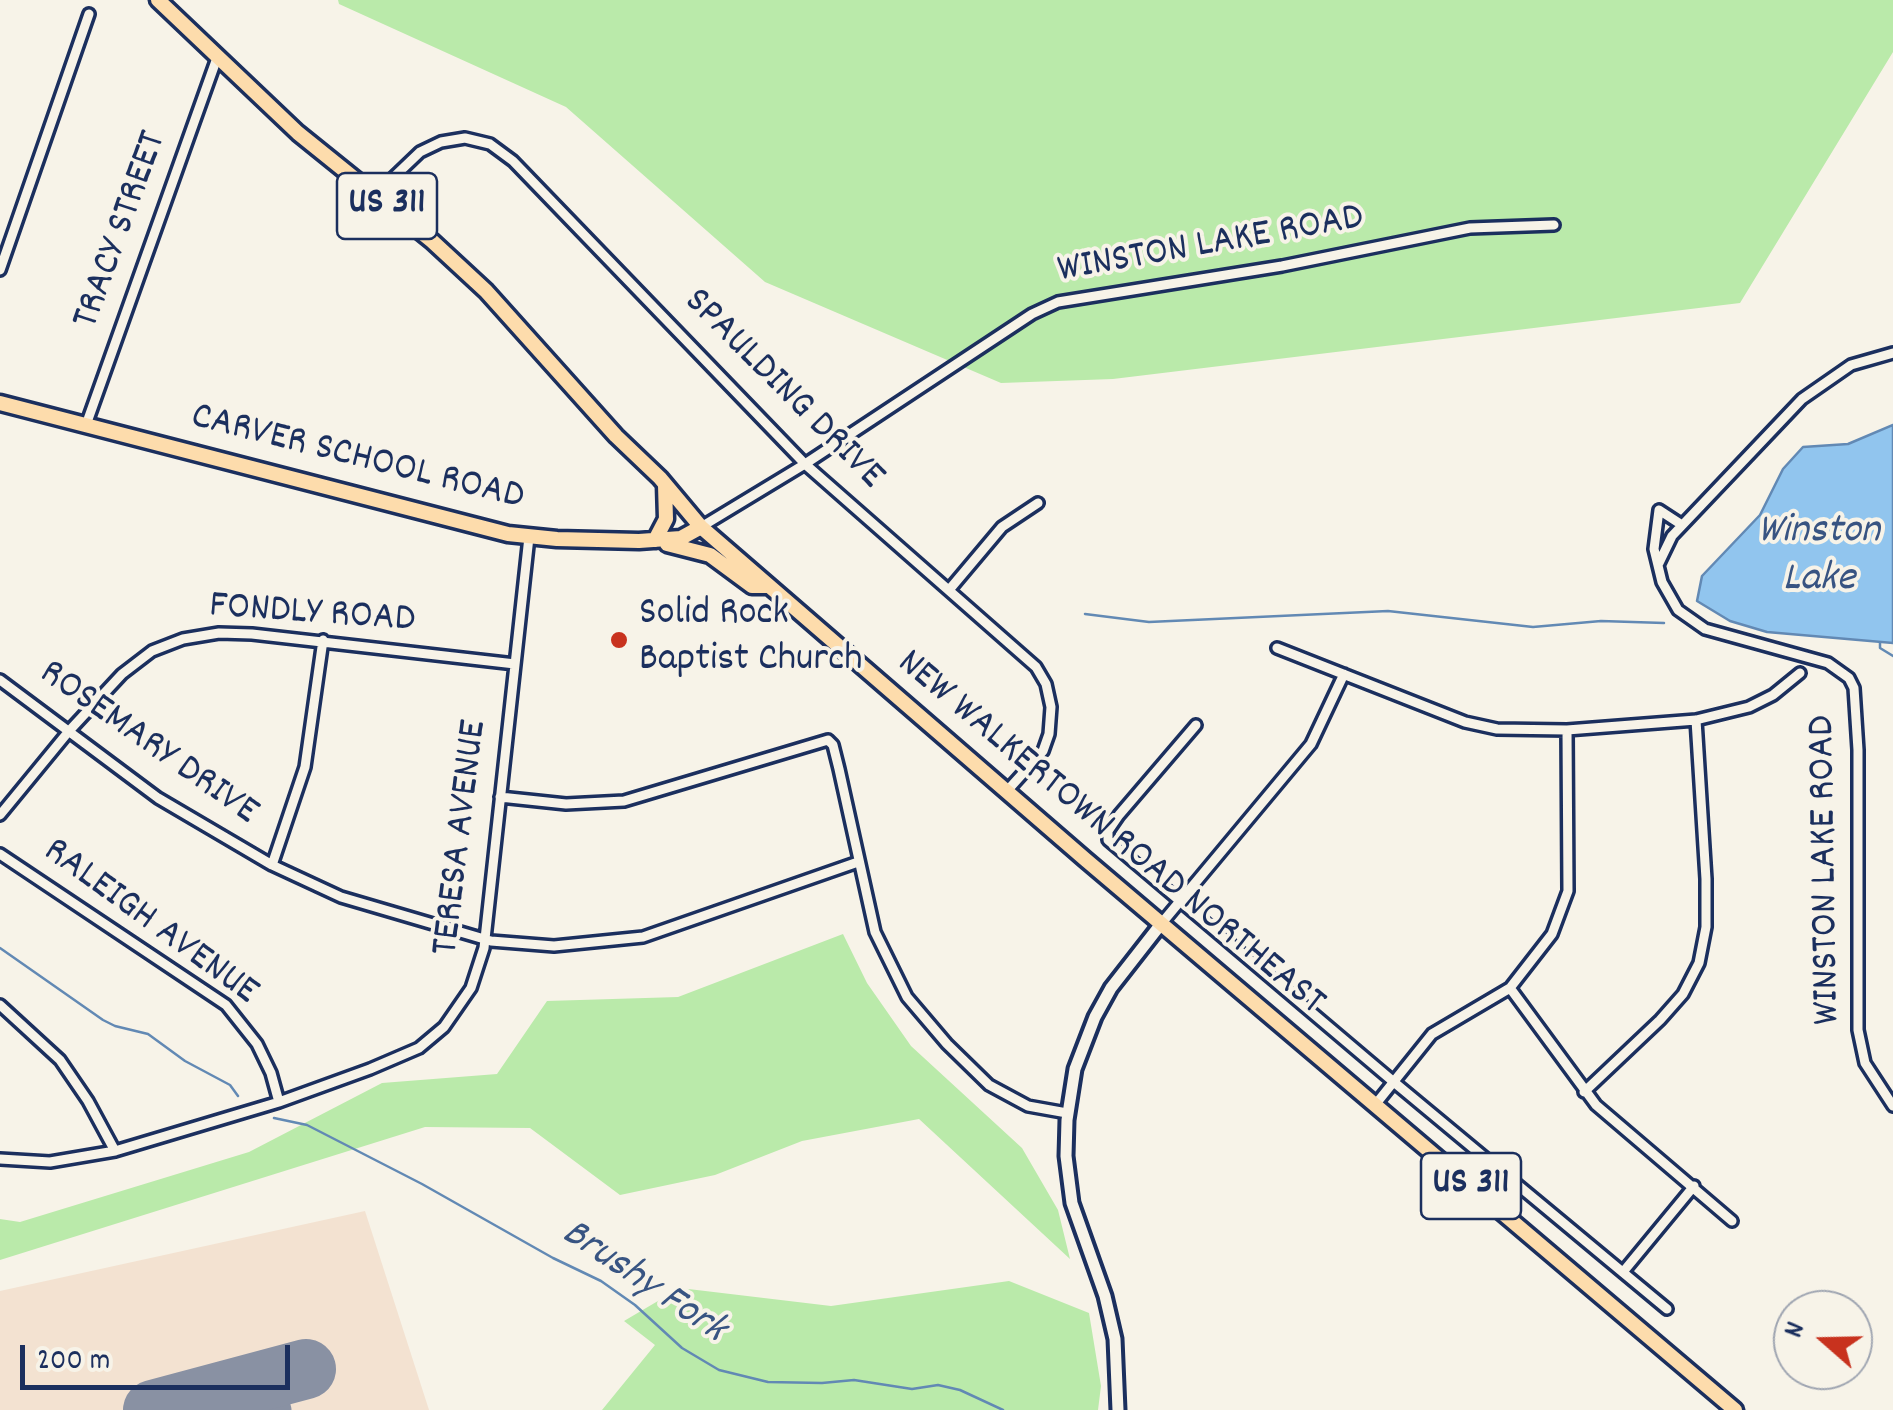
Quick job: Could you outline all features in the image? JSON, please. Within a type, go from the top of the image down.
[{"type":"main road","name":"NEW WALKERTOWN ROAD NORTHEAST","points":[[158,0],[218,58],[486,292],[616,436],[665,484],[701,528],[1735,1410]]},
{"type":"main road","name":"CARVER SCHOOL ROAD","points":[[0,402],[463,524],[529,537],[655,540],[681,538],[701,528]]},
{"type":"main road","points":[[665,484],[666,520],[655,540],[710,554],[752,586],[769,586]]},
{"type":"street","points":[[0,270],[6,239],[88,14]]},
{"type":"street","name":"TRACY STREET","points":[[86,425],[218,58]]},
{"type":"street","name":"SPAULDING DRIVE","points":[[374,196],[420,152],[441,142],[464,138],[490,144],[513,160],[805,464],[1036,668],[1046,684],[1049,734],[1043,752],[1006,792]]},
{"type":"street","name":"WINSTON LAKE ROAD","points":[[701,528],[1032,314],[1058,302],[1282,266],[1470,228],[1554,226]]},
{"type":"street","points":[[1658,566],[1682,524],[1802,399],[1851,366],[1893,353]]},
{"type":"street","points":[[949,590],[1002,527],[1038,504]]},
{"type":"street","name":"WINSTON LAKE ROAD","points":[[1682,524],[1659,510],[1654,549],[1673,604],[1694,623],[1828,663],[1851,681],[1857,705],[1858,750],[1858,1030],[1865,1062],[1893,1106]]},
{"type":"street","name":"TERESA AVENUE","points":[[0,1159],[50,1162],[116,1151],[279,1102],[387,1062],[427,1042],[464,1001],[477,975],[485,940],[529,537]]},
{"type":"street","name":"FONDLY ROAD","points":[[0,815],[122,674],[167,644],[219,633],[323,640],[514,664]]},
{"type":"street","points":[[272,865],[306,767],[323,640]]},
{"type":"street","points":[[1276,648],[1465,722],[1497,729],[1567,730],[1696,720],[1749,707],[1800,673]]},
{"type":"street","points":[[1118,1410],[1114,1328],[1072,1203],[1066,1156],[1068,1113],[1079,1055],[1110,988],[1311,744],[1344,674]]},
{"type":"street","name":"ROSEMARY DRIVE","points":[[0,680],[158,798],[272,865],[342,896],[485,940],[554,946],[643,937],[858,862]]},
{"type":"street","points":[[1584,1092],[1660,1020],[1683,994],[1699,963],[1706,927],[1706,880],[1696,720]]},
{"type":"street","points":[[1196,725],[1120,815],[1107,836],[1111,843],[1668,1309]]},
{"type":"street","points":[[1375,1104],[1432,1034],[1510,988],[1543,947],[1565,903],[1569,858],[1567,730]]},
{"type":"street","points":[[500,797],[566,804],[624,801],[828,740],[839,769],[868,908],[885,958],[919,1014],[998,1092],[1028,1106],[1068,1113]]},
{"type":"street","name":"RALEIGH AVENUE","points":[[0,854],[226,1005],[257,1044],[279,1102]]},
{"type":"street","points":[[1510,988],[1584,1092],[1732,1221]]},
{"type":"street","points":[[0,1005],[60,1060],[116,1151]]},
{"type":"street","points":[[1623,1272],[1694,1186]]},
{"type":"shaded area","points":[[365,1211],[429,1410],[0,1410],[0,1291]]},
{"type":"green space","points":[[338,0],[1893,0],[1893,52],[1740,303],[1113,379],[1001,383],[765,282],[566,107],[339,4]]},
{"type":"green space","points":[[843,934],[867,983],[911,1046],[1022,1148],[1058,1210],[1070,1259],[919,1119],[802,1141],[715,1175],[620,1195],[530,1128],[425,1127],[0,1260],[0,1219],[20,1222],[249,1152],[382,1083],[497,1074],[547,1001],[678,997]]},
{"type":"green space","points":[[1009,1281],[1089,1313],[1101,1386],[1098,1410],[602,1410],[655,1345],[624,1321],[680,1288],[831,1306]]},
{"type":"water","name":"Winston Lake","points":[[1893,425],[1893,643],[1767,632],[1730,621],[1697,601],[1702,576],[1760,515],[1783,469],[1803,447],[1848,444]]},
{"type":"waterway","points":[[1085,614],[1149,622],[1388,611],[1533,627],[1601,621],[1664,623]]},
{"type":"waterway","points":[[1880,643],[1880,648],[1893,656]]},
{"type":"waterway","name":"Brushy Fork","points":[[0,948],[103,1020],[148,1034],[185,1061],[230,1085],[238,1096]]},
{"type":"waterway","name":"Brushy Fork","points":[[274,1118],[307,1125],[601,1281],[635,1305],[682,1348],[719,1370],[768,1382],[854,1380],[912,1389],[938,1385],[960,1390],[1003,1410]]},
{"type":"taxiway","points":[[271,1378],[279,1410]]},
{"type":"runway","points":[[153,1410],[306,1369]]},
{"type":"place","name":"Solid Rock Baptist Church","points":[[619,640]]}]
